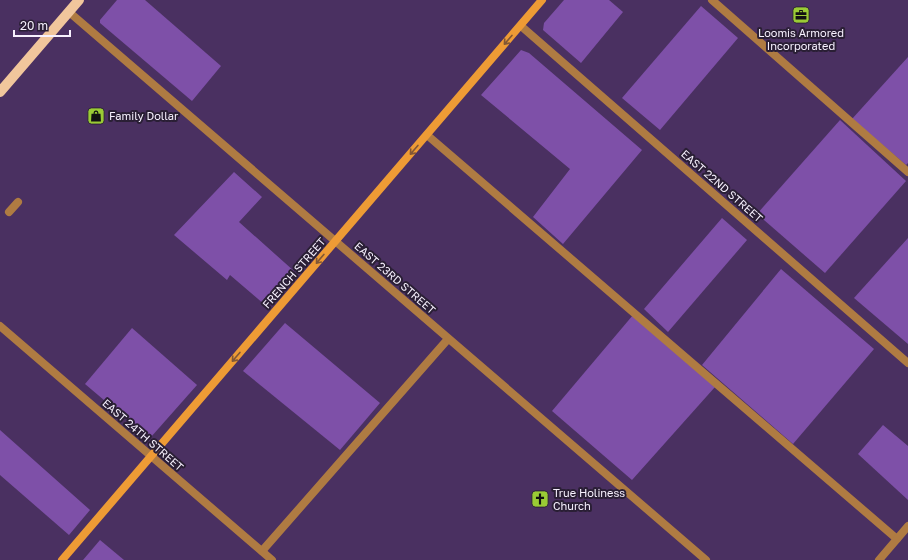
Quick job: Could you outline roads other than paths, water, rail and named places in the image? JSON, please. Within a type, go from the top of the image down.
[{"type":"main road","points":[[0,92],[79,0]]},
{"type":"main road","name":"FRENCH STREET","points":[[62,560],[542,0]]},
{"type":"street","points":[[712,0],[908,172]]},
{"type":"street","name":"EAST 23RD STREET","points":[[69,12],[706,560]]},
{"type":"street","name":"EAST 22ND STREET","points":[[521,26],[908,363]]},
{"type":"street","points":[[427,135],[897,539]]},
{"type":"street","points":[[9,212],[18,202]]},
{"type":"street","name":"EAST 24TH STREET","points":[[0,326],[272,560]]},
{"type":"street","points":[[262,551],[448,339]]},
{"type":"street","points":[[879,560],[908,526]]},
{"type":"place","name":"Loomis Armored Incorporated","points":[[801,15]]},
{"type":"place","name":"Family Dollar","points":[[96,116]]},
{"type":"place","name":"True Holiness Church","points":[[540,499]]}]
